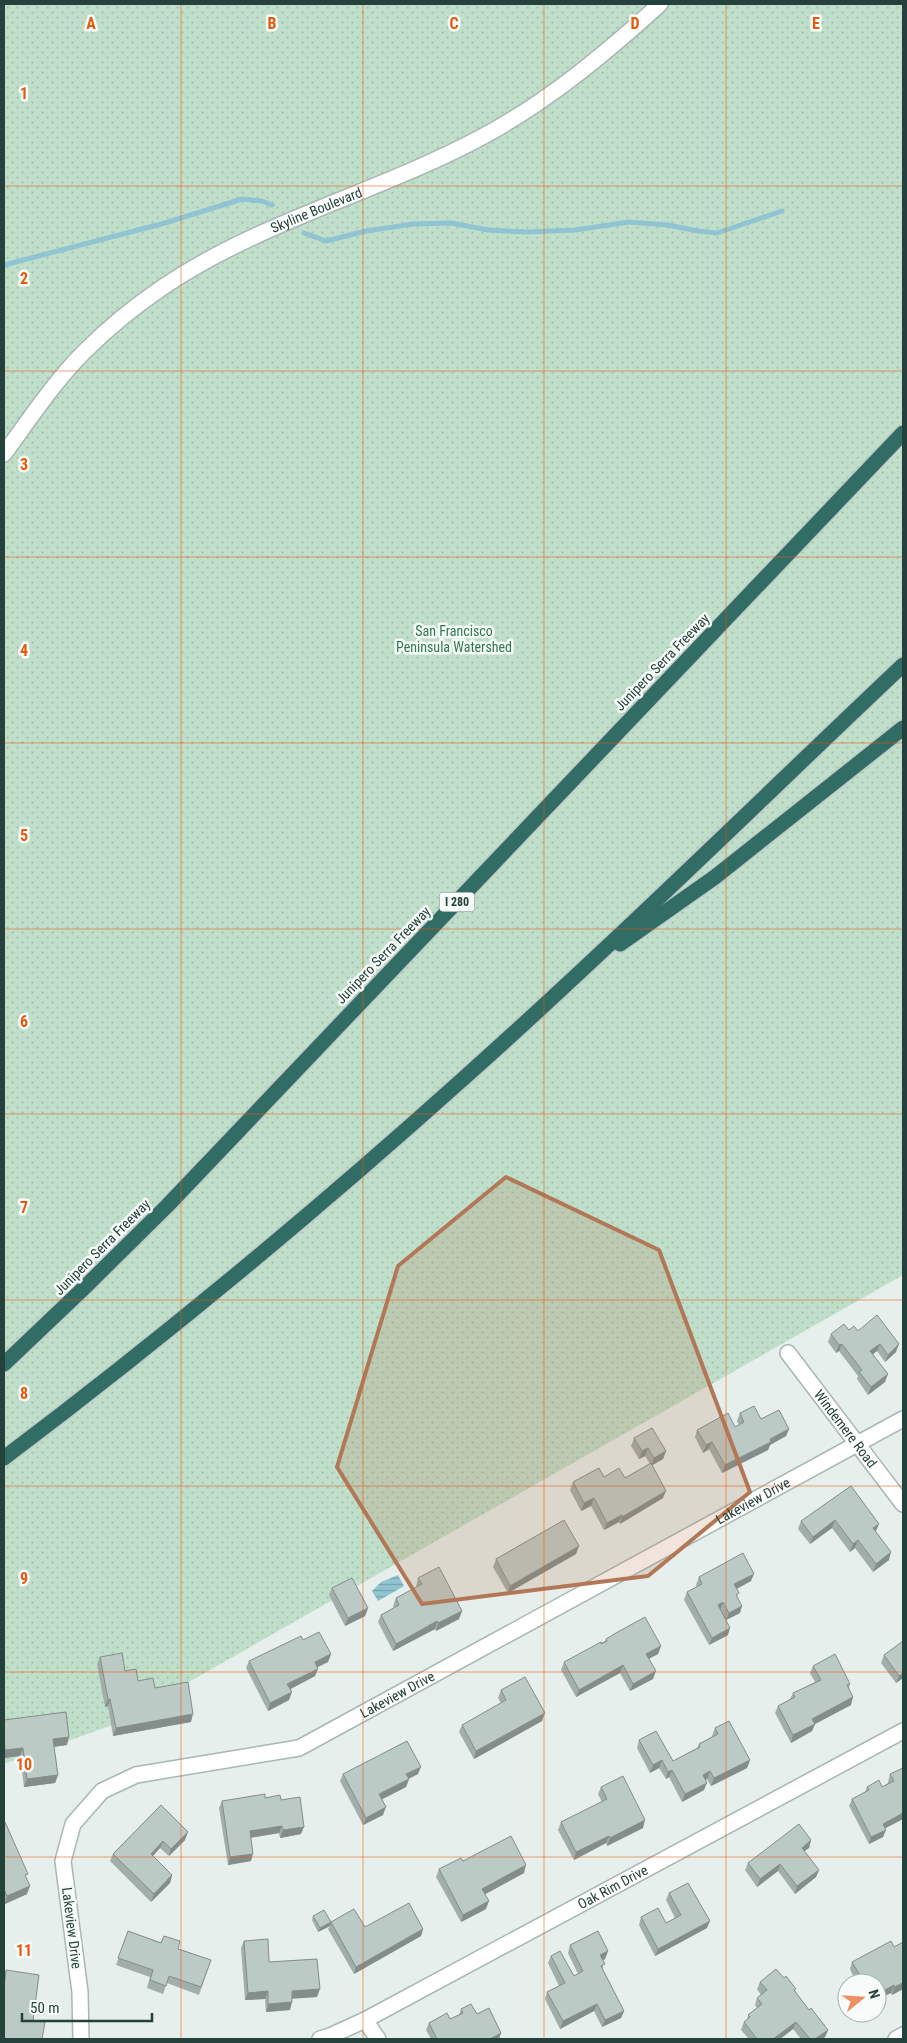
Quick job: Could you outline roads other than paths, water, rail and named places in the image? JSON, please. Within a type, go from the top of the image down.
[{"type":"highway","name":"Junipero Serra Freeway","points":[[4,1364],[85,1288],[154,1219],[903,433]]},
{"type":"highway","points":[[4,1458],[176,1324],[295,1226],[432,1107],[579,972],[903,664]]},
{"type":"highway","points":[[579,972],[707,882],[903,728]]},
{"type":"street","name":"Skyline Boulevard","points":[[4,454],[84,352],[122,317],[163,287],[209,260],[257,236],[478,139],[528,109],[580,73],[660,4]]},
{"type":"street","name":"Windemere Road","points":[[788,1353],[903,1504]]},
{"type":"street","name":"Lakeview Drive","points":[[81,2039],[80,1992],[64,1861],[73,1824],[102,1790],[136,1775],[299,1748],[903,1418]]},
{"type":"street","name":"Oak Rim Drive","points":[[320,2039],[365,2020],[903,1731]]},
{"type":"street","points":[[365,2020],[378,2039]]},
{"type":"street","points":[[896,2039],[903,2035]]},
{"type":"water","points":[[398,1575],[404,1586],[378,1601],[372,1591],[381,1582]]},
{"type":"waterway","points":[[4,265],[165,223],[242,199],[262,201],[272,205]]},
{"type":"waterway","points":[[304,233],[326,241],[366,231],[413,224],[451,223],[488,230],[526,232],[575,230],[629,222],[668,225],[717,233],[782,211]]},
{"type":"park label","name":"San Francisco Peninsula Watershed","points":[[454,640]]}]
